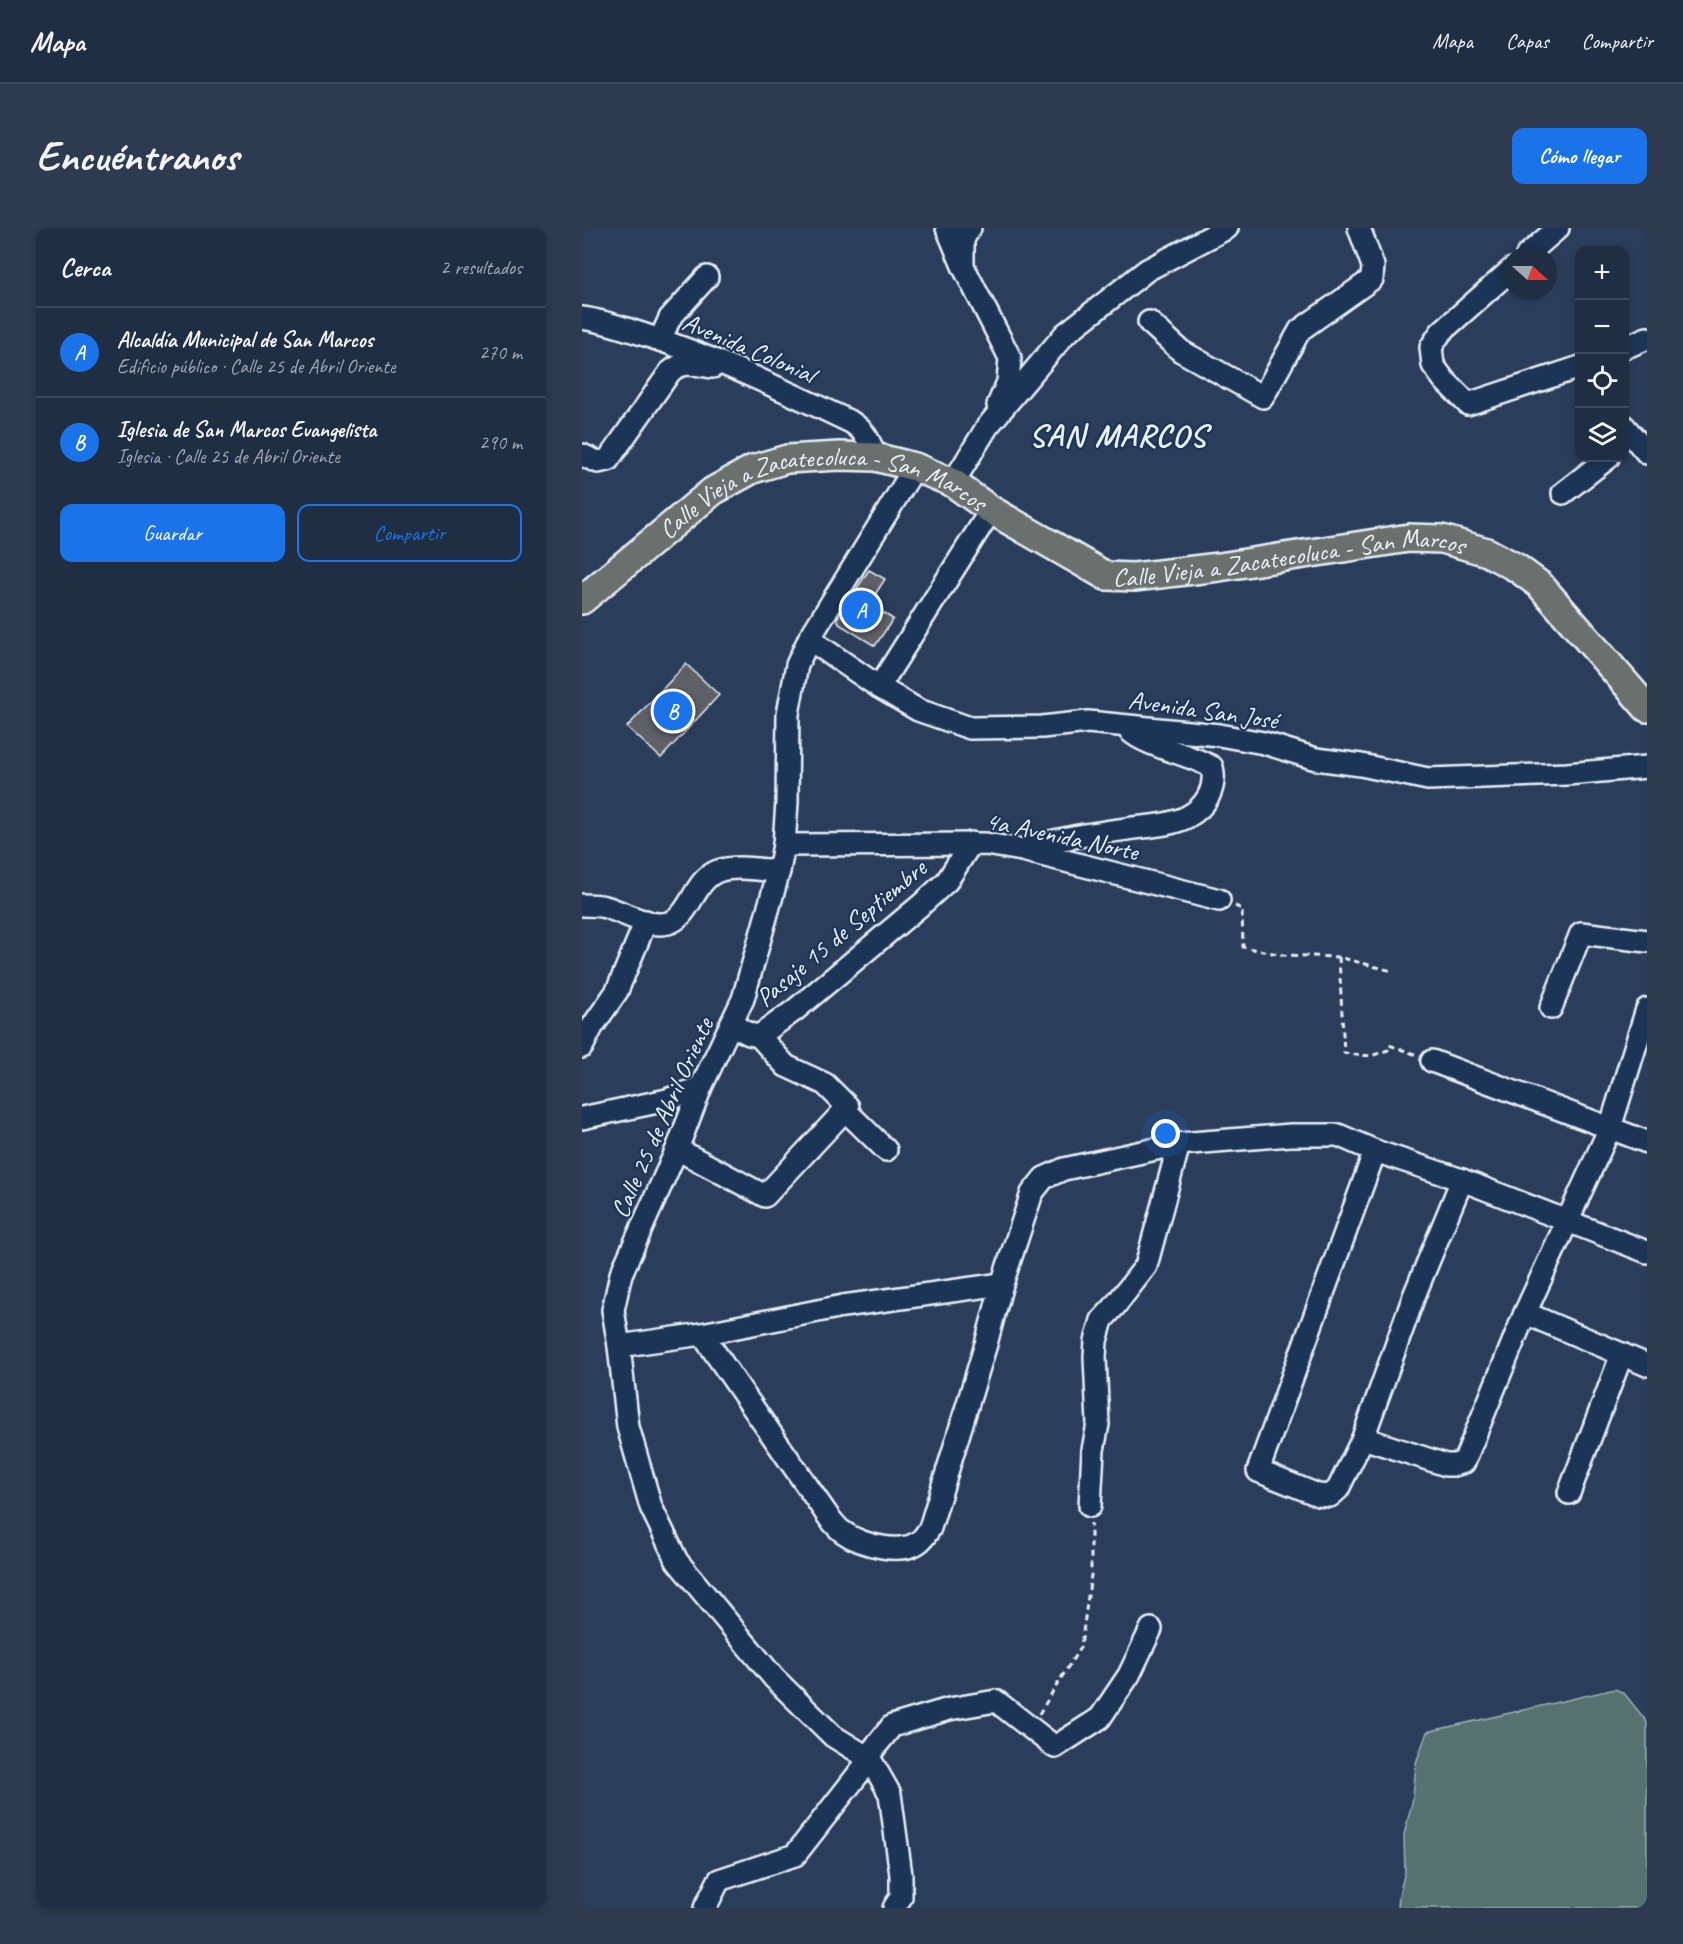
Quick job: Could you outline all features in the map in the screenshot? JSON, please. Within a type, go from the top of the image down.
[{"type":"main road","name":"Calle Vieja a Zacatecoluca - San Marcos","points":[[585,594],[713,491],[753,469],[787,459],[839,456],[875,457],[915,467],[953,483],[992,510],[1106,576],[1134,577],[1219,567],[1408,538],[1442,538],[1487,552],[1517,568],[1540,585],[1647,708]]},
{"type":"street","points":[[947,228],[963,266],[1010,358],[1008,382],[987,427],[953,483]]},
{"type":"street","points":[[963,266],[963,239],[970,228]]},
{"type":"street","points":[[987,427],[1065,334],[1147,270],[1227,228]]},
{"type":"street","points":[[1149,322],[1181,351],[1263,396],[1300,330],[1372,279],[1373,266],[1359,228]]},
{"type":"street","points":[[1537,246],[1558,228]]},
{"type":"street","points":[[660,340],[670,318],[707,277]]},
{"type":"street","points":[[1503,277],[1441,332],[1431,347],[1432,365],[1468,404],[1575,369]]},
{"type":"street","name":"Avenida Colonial","points":[[582,318],[599,320],[684,347],[851,422],[869,439],[875,457]]},
{"type":"street","points":[[1629,346],[1647,338]]},
{"type":"street","points":[[582,455],[598,462],[608,459],[676,366],[690,363],[746,373]]},
{"type":"street","points":[[1563,493],[1603,462]]},
{"type":"street","name":"Calle 25 de Abril Oriente","points":[[894,1908],[901,1897],[901,1875],[890,1794],[870,1759],[833,1736],[774,1678],[677,1561],[651,1507],[628,1427],[613,1310],[621,1274],[677,1149],[701,1087],[743,999],[779,871],[784,845],[788,802],[788,714],[797,665],[809,639],[915,467]]},
{"type":"street","points":[[879,687],[992,510]]},
{"type":"street","name":"Avenida San José","points":[[809,639],[918,711],[970,728],[1041,727],[1088,722],[1220,735],[1264,743],[1316,759],[1361,765],[1428,779],[1567,774],[1647,767]]},
{"type":"street","points":[[1022,850],[1060,838],[1167,823],[1187,816],[1201,805],[1213,789],[1215,777],[1212,767],[1199,759],[1138,739],[1125,726]]},
{"type":"street","name":"Pasaje 15 de Septiembre","points":[[732,1025],[749,1034],[759,1036],[795,1010],[947,881],[971,843]]},
{"type":"street","name":"4a Avenida Norte","points":[[784,845],[986,844],[1022,850],[1219,900]]},
{"type":"street","points":[[582,905],[603,906],[646,921],[665,924],[681,915],[707,876],[721,870],[737,868],[779,871]]},
{"type":"street","points":[[582,1047],[592,1027],[617,991],[646,921]]},
{"type":"street","points":[[1551,1008],[1581,933],[1647,941]]},
{"type":"street","points":[[1363,1438],[1446,1465],[1464,1462],[1525,1313],[1611,1128],[1647,1009]]},
{"type":"street","points":[[677,1149],[765,1196],[848,1107],[825,1084],[786,1066],[759,1036]]},
{"type":"street","points":[[1432,1061],[1647,1142]]},
{"type":"street","points":[[582,1118],[667,1100],[701,1087]]},
{"type":"street","points":[[844,1110],[886,1150]]},
{"type":"street","points":[[702,1334],[830,1519],[842,1532],[862,1542],[895,1548],[921,1541],[935,1516],[1002,1284],[1032,1193],[1044,1178],[1064,1169],[1179,1144],[1291,1135],[1338,1135],[1375,1151],[1462,1180],[1647,1252]]},
{"type":"street","points":[[1090,1506],[1093,1450],[1098,1424],[1096,1341],[1102,1320],[1146,1266],[1179,1144]]},
{"type":"street","points":[[1375,1151],[1258,1471],[1318,1495],[1330,1496],[1338,1489],[1363,1438],[1414,1296],[1462,1180]]},
{"type":"street","points":[[619,1346],[702,1334],[843,1306],[1002,1284]]},
{"type":"street","points":[[1525,1313],[1647,1365]]},
{"type":"street","points":[[1569,1493],[1622,1354]]},
{"type":"street","points":[[705,1908],[719,1880],[795,1855],[870,1759],[871,1752],[892,1726],[949,1709],[996,1701],[1054,1747],[1100,1718],[1128,1675],[1151,1629]]},
{"type":"path","points":[[1219,900],[1242,909],[1243,947],[1282,955],[1339,957],[1392,971]]},
{"type":"path","points":[[1339,957],[1344,1053],[1371,1056],[1388,1050],[1389,1045],[1432,1061]]},
{"type":"path","points":[[1031,1728],[1081,1646],[1091,1575],[1090,1506]]},
{"type":"green space","points":[[1615,1689],[1624,1693],[1647,1722],[1647,1908],[1398,1908],[1405,1872],[1404,1835],[1413,1799],[1416,1763],[1427,1732]]},
{"type":"building","points":[[869,570],[885,579],[869,604],[893,619],[875,646],[839,624],[838,621],[838,617]]},
{"type":"building","points":[[686,664],[719,695],[661,758],[627,727]]},
{"type":"place","name":"Alcaldía Municipal de San Marcos","points":[[861,610]]},
{"type":"place","name":"Iglesia de San Marcos Evangelista","points":[[673,711]]},
{"type":"district","name":"SAN MARCOS","points":[[1118,435]]}]
